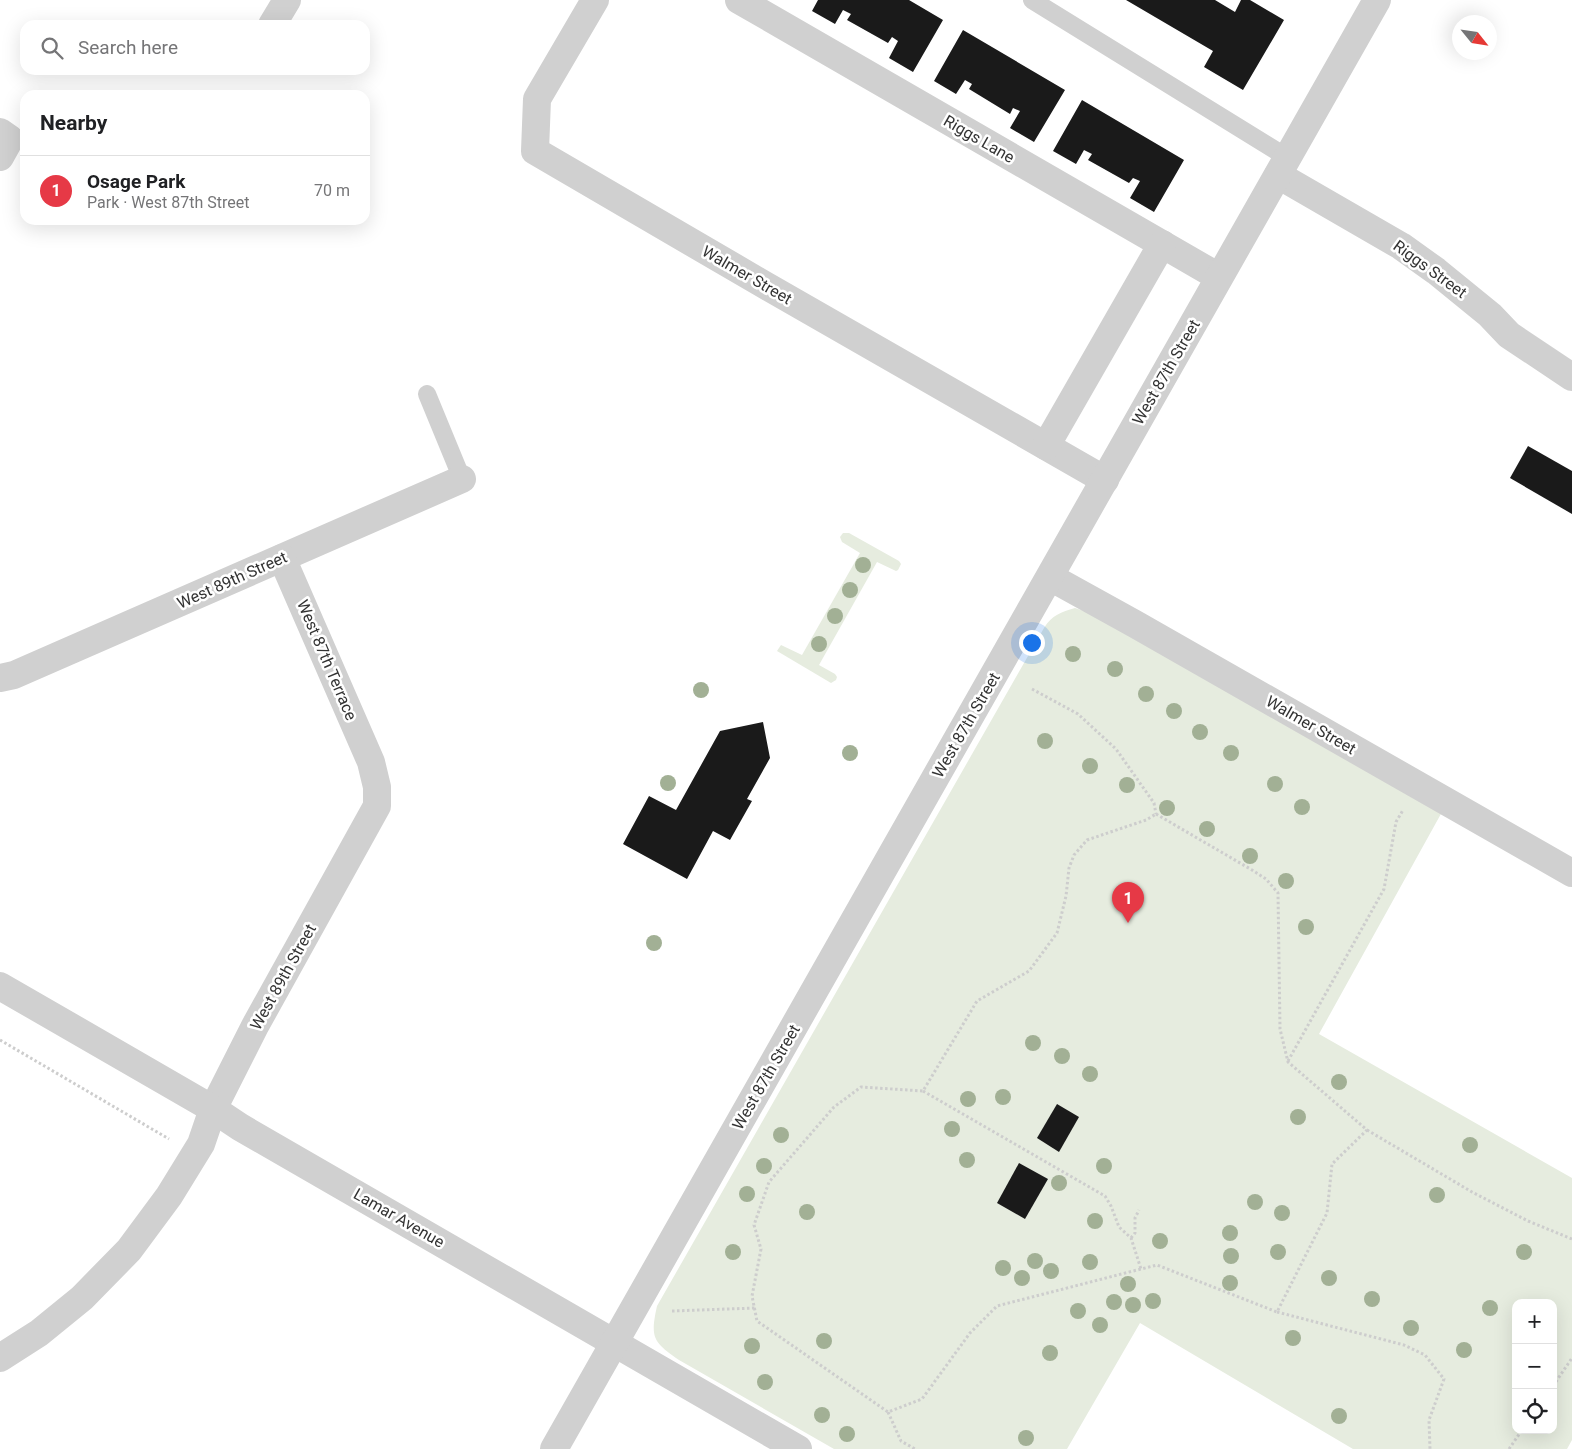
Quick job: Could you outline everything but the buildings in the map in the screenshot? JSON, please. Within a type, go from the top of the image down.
[{"type":"street","points":[[275,20],[287,0]]},
{"type":"street","name":"Walmer Street","points":[[595,0],[537,99],[535,151],[1105,480]]},
{"type":"street","name":"Riggs Lane","points":[[739,0],[1220,277]]},
{"type":"street","name":"West 87th Street","points":[[554,1449],[1377,0]]},
{"type":"street","points":[[0,132],[10,139],[0,157]]},
{"type":"street","name":"Riggs Street","points":[[1283,166],[1436,271],[1490,315],[1509,335],[1572,377]]},
{"type":"street","points":[[1046,446],[1162,244]]},
{"type":"street","name":"West 89th Street","points":[[0,678],[14,675],[462,478]]},
{"type":"street","name":"West 87th Terrace","points":[[282,558],[371,762]]},
{"type":"street","name":"Walmer Street","points":[[1050,578],[1136,624],[1572,873]]},
{"type":"street","name":"West 89th Street","points":[[213,1109],[256,1026],[377,806],[377,787],[371,762]]},
{"type":"street","name":"Lamar Avenue","points":[[0,986],[213,1109],[240,1127],[798,1449]]},
{"type":"street","points":[[0,1358],[39,1333],[82,1298],[129,1250],[169,1196],[201,1144],[213,1109]]},
{"type":"lane","points":[[1032,0],[1283,166]]},
{"type":"lane","points":[[427,394],[462,478]]},
{"type":"path","points":[[1032,689],[1078,714],[1116,749],[1154,803],[1156,814],[1266,879],[1278,893],[1280,1029],[1288,1062],[1367,1130],[1472,1192],[1528,1221],[1572,1239]]},
{"type":"path","points":[[1288,1062],[1384,889],[1396,822],[1406,807]]},
{"type":"path","points":[[923,1091],[977,1000],[1028,971],[1057,933],[1066,896],[1070,868],[1074,855],[1080,846],[1087,840],[1146,820],[1156,814]]},
{"type":"path","points":[[0,1040],[170,1139],[167,1146]]},
{"type":"path","points":[[915,1449],[901,1441],[888,1412],[757,1321],[752,1296],[761,1249],[754,1225],[769,1182],[834,1107],[861,1087],[923,1091],[1105,1196],[1119,1227],[1131,1238],[1142,1269]]},
{"type":"path","points":[[1277,1312],[1327,1213],[1332,1164],[1367,1130]]},
{"type":"path","points":[[1131,1238],[1135,1233],[1135,1218],[1139,1210]]},
{"type":"path","points":[[888,1412],[922,1399],[970,1332],[997,1306],[1157,1265],[1277,1312],[1404,1345],[1425,1355],[1444,1379],[1429,1420],[1430,1449]]},
{"type":"path","points":[[672,1311],[755,1308]]},
{"type":"path","points":[[1557,1380],[1572,1358]]},
{"type":"path","points":[[1510,1449],[1519,1434]]},
{"type":"shaded area","points":[[843,533],[849,533],[899,561],[901,564],[896,571],[877,562],[819,665],[837,677],[831,683],[777,651],[781,645],[802,655],[860,553],[842,542],[840,537]]},
{"type":"shaded area","points":[[1075,608],[1087,612],[1442,812],[1319,1034],[1572,1178],[1572,1440],[1567,1449],[1353,1449],[1140,1323],[1067,1449],[834,1449],[679,1360],[659,1343],[654,1332],[657,1306],[1044,628],[1054,617]]},
{"type":"place","name":"Osage Park","points":[[1128,923]]}]
